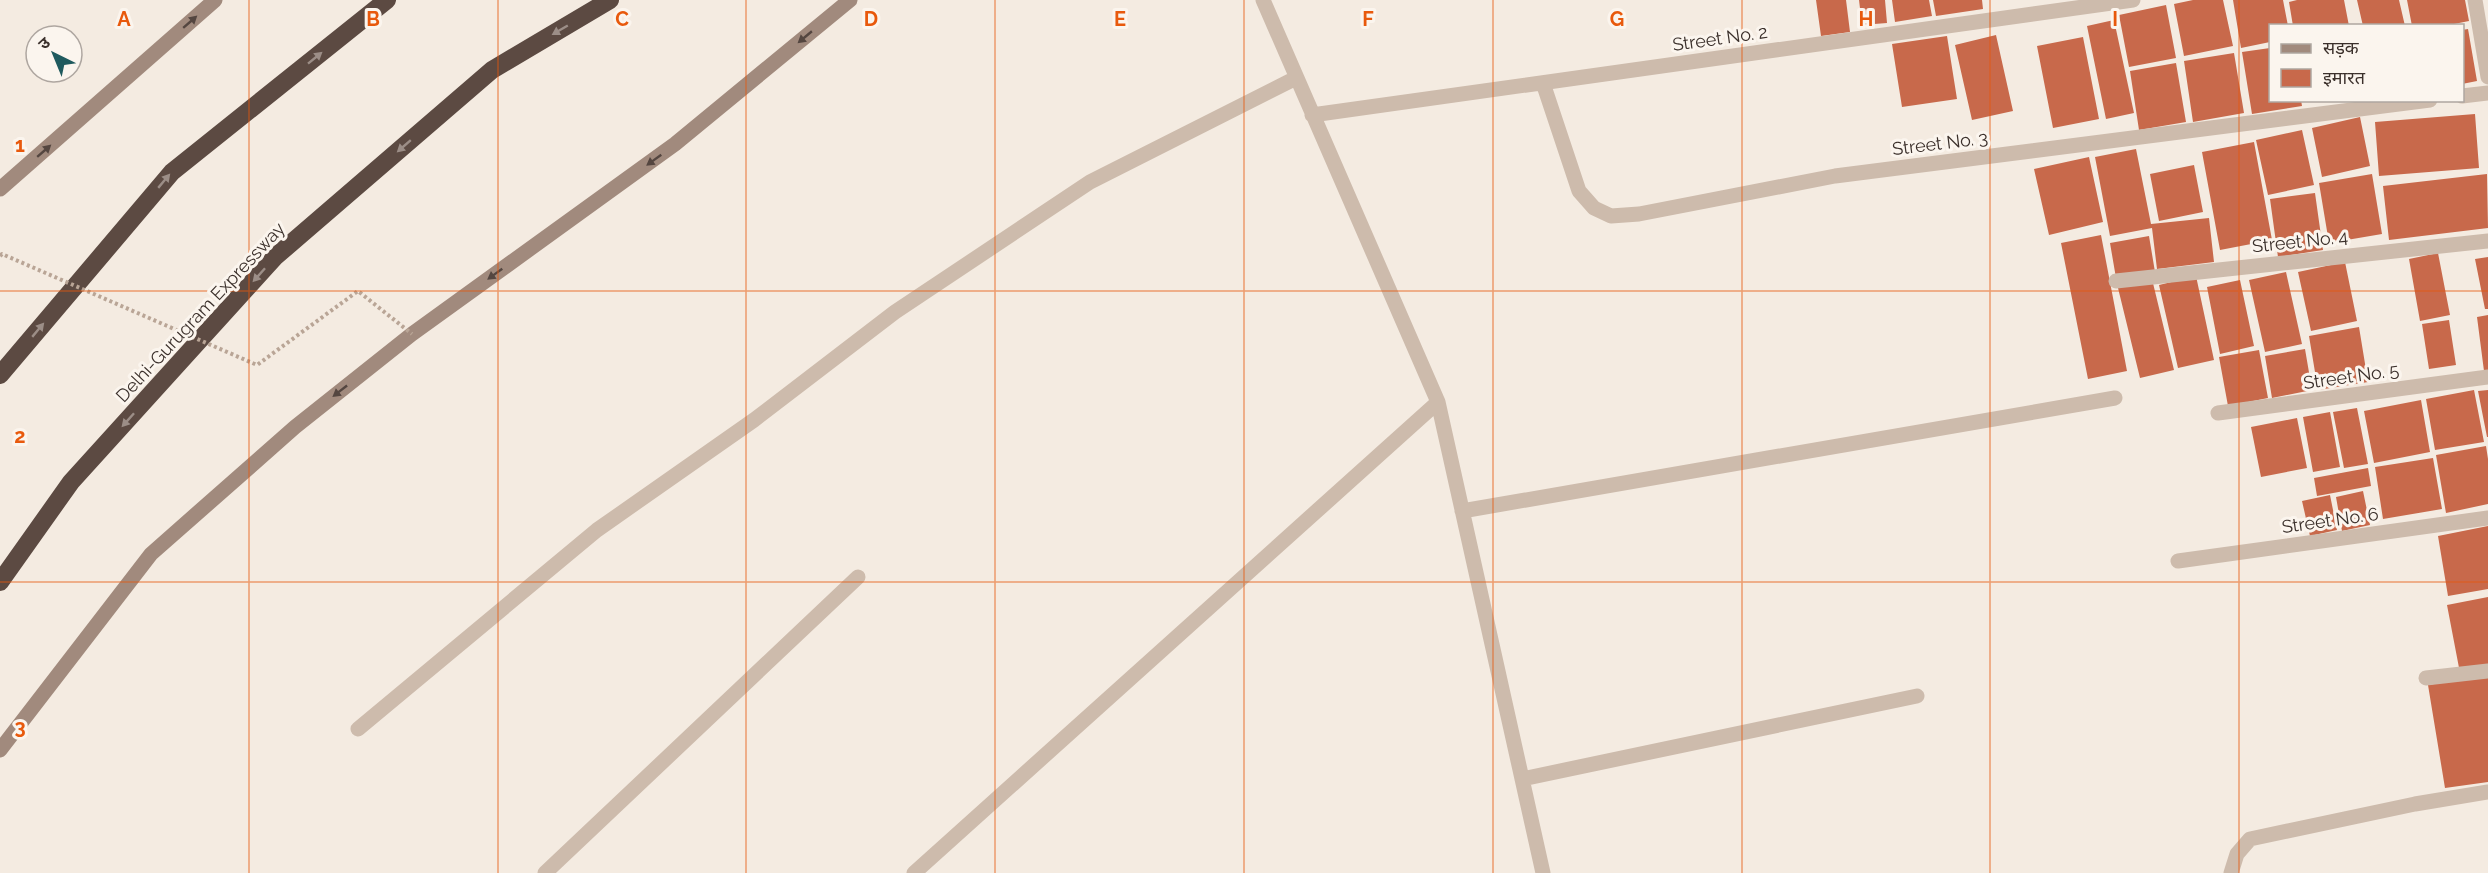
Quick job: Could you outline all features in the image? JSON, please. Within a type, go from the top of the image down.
[{"type":"highway","points":[[0,375],[172,172],[387,0]]},
{"type":"highway","name":"Delhi-Gurugram Expressway","points":[[0,582],[71,482],[275,257],[492,70],[610,0]]},
{"type":"main road","points":[[0,189],[215,0]]},
{"type":"main road","points":[[0,750],[151,554],[295,427],[412,334],[675,144],[850,0]]},
{"type":"street","points":[[1263,0],[1438,402],[1543,873]]},
{"type":"street","name":"Street No. 2","points":[[1312,116],[2133,0]]},
{"type":"street","points":[[2475,0],[2488,77]]},
{"type":"street","points":[[358,729],[597,530],[754,420],[894,312],[1090,182],[1296,78]]},
{"type":"street","name":"Street No. 3","points":[[1543,83],[1579,191],[1594,208],[1611,216],[1639,214],[1835,176],[2414,102]]},
{"type":"street","points":[[2464,96],[2488,93]]},
{"type":"street","name":"Street No. 4","points":[[2116,281],[2488,241]]},
{"type":"street","name":"Street No. 5","points":[[2218,413],[2488,377]]},
{"type":"street","points":[[1462,511],[2115,398]]},
{"type":"street","points":[[914,873],[1438,402]]},
{"type":"street","name":"Street No. 6","points":[[2178,561],[2488,518]]},
{"type":"street","points":[[545,873],[858,577]]},
{"type":"street","points":[[2426,678],[2488,671]]},
{"type":"street","points":[[1522,779],[1917,696]]},
{"type":"street","points":[[2231,873],[2237,854],[2250,839],[2415,804],[2488,792]]},
{"type":"path","points":[[0,256],[2,254],[257,365],[358,291],[412,334]]},
{"type":"building","points":[[1816,0],[1846,0],[1850,32],[1821,36]]},
{"type":"building","points":[[1859,0],[1885,0],[1887,23],[1862,25]]},
{"type":"building","points":[[1892,0],[1929,0],[1932,16],[1895,22]]},
{"type":"building","points":[[1933,0],[1982,0],[1983,9],[1936,16]]},
{"type":"building","points":[[2193,0],[2223,0],[2233,46],[2184,56],[2174,4]]},
{"type":"building","points":[[2233,0],[2283,0],[2288,24],[2269,24],[2269,42],[2241,48]]},
{"type":"building","points":[[2344,0],[2349,24],[2293,24],[2289,2]]},
{"type":"building","points":[[2357,0],[2399,0],[2405,24],[2363,24]]},
{"type":"building","points":[[2407,0],[2465,0],[2469,21],[2454,24],[2412,24]]},
{"type":"building","points":[[2166,5],[2176,58],[2129,67],[2119,15]]},
{"type":"building","points":[[2114,20],[2134,113],[2106,119],[2087,26]]},
{"type":"building","points":[[2468,29],[2477,81],[2464,84],[2464,30]]},
{"type":"building","points":[[1996,35],[2013,111],[1972,120],[1955,45]]},
{"type":"building","points":[[1947,36],[1957,99],[1902,107],[1892,44]]},
{"type":"building","points":[[2083,37],[2099,119],[2053,128],[2037,46]]},
{"type":"building","points":[[2269,48],[2269,102],[2301,102],[2302,106],[2252,114],[2242,52]]},
{"type":"building","points":[[2234,53],[2244,113],[2193,122],[2184,61]]},
{"type":"building","points":[[2176,63],[2186,122],[2139,130],[2130,71]]},
{"type":"building","points":[[2475,114],[2479,168],[2379,176],[2375,122]]},
{"type":"building","points":[[2360,117],[2370,166],[2322,177],[2312,128]]},
{"type":"building","points":[[2302,130],[2314,185],[2268,195],[2256,140]]},
{"type":"building","points":[[2254,142],[2272,240],[2220,250],[2202,152]]},
{"type":"building","points":[[2136,149],[2151,224],[2209,218],[2214,262],[2157,269],[2152,228],[2110,236],[2095,157]]},
{"type":"building","points":[[2089,157],[2103,222],[2049,235],[2034,169]]},
{"type":"building","points":[[2194,165],[2203,212],[2159,221],[2150,174]]},
{"type":"building","points":[[2372,174],[2382,234],[2329,243],[2319,183]]},
{"type":"building","points":[[2487,174],[2488,228],[2389,240],[2383,186]]},
{"type":"building","points":[[2315,193],[2323,250],[2278,257],[2270,199]]},
{"type":"building","points":[[2101,235],[2127,371],[2088,379],[2061,243]]},
{"type":"building","points":[[2149,236],[2155,272],[2116,278],[2110,243]]},
{"type":"building","points":[[2438,253],[2450,315],[2420,321],[2409,259]]},
{"type":"building","points":[[2488,257],[2488,309],[2485,309],[2475,259]]},
{"type":"building","points":[[2345,262],[2357,321],[2311,331],[2298,272]]},
{"type":"building","points":[[2286,272],[2302,344],[2265,352],[2249,280]]},
{"type":"building","points":[[2196,276],[2214,360],[2178,368],[2159,285]]},
{"type":"building","points":[[2152,279],[2174,370],[2140,378],[2118,288]]},
{"type":"building","points":[[2240,280],[2254,346],[2220,354],[2207,287]]},
{"type":"building","points":[[2488,315],[2488,371],[2484,371],[2477,317]]},
{"type":"building","points":[[2449,320],[2456,365],[2429,369],[2422,324]]},
{"type":"building","points":[[2359,327],[2368,382],[2318,390],[2309,336]]},
{"type":"building","points":[[2305,349],[2312,390],[2272,398],[2265,356]]},
{"type":"building","points":[[2259,350],[2268,398],[2228,406],[2219,357]]},
{"type":"building","points":[[2474,390],[2484,442],[2435,450],[2426,399]]},
{"type":"building","points":[[2488,390],[2488,437],[2487,437],[2478,391]]},
{"type":"building","points":[[2421,400],[2430,452],[2374,463],[2364,411]]},
{"type":"building","points":[[2357,408],[2368,464],[2344,468],[2333,412]]},
{"type":"building","points":[[2330,412],[2340,467],[2313,472],[2303,417]]},
{"type":"building","points":[[2297,418],[2307,468],[2261,477],[2251,427]]},
{"type":"building","points":[[2486,446],[2488,504],[2446,513],[2436,455]]},
{"type":"building","points":[[2433,458],[2442,509],[2383,519],[2375,467]]},
{"type":"building","points":[[2368,468],[2371,486],[2317,496],[2314,478]]},
{"type":"building","points":[[2363,491],[2370,525],[2342,531],[2336,497]]},
{"type":"building","points":[[2330,495],[2337,530],[2310,536],[2302,501]]},
{"type":"building","points":[[2488,526],[2488,589],[2448,596],[2438,536]]},
{"type":"building","points":[[2488,597],[2488,668],[2460,673],[2447,605]]},
{"type":"building","points":[[2488,675],[2488,782],[2445,788],[2428,685]]}]
